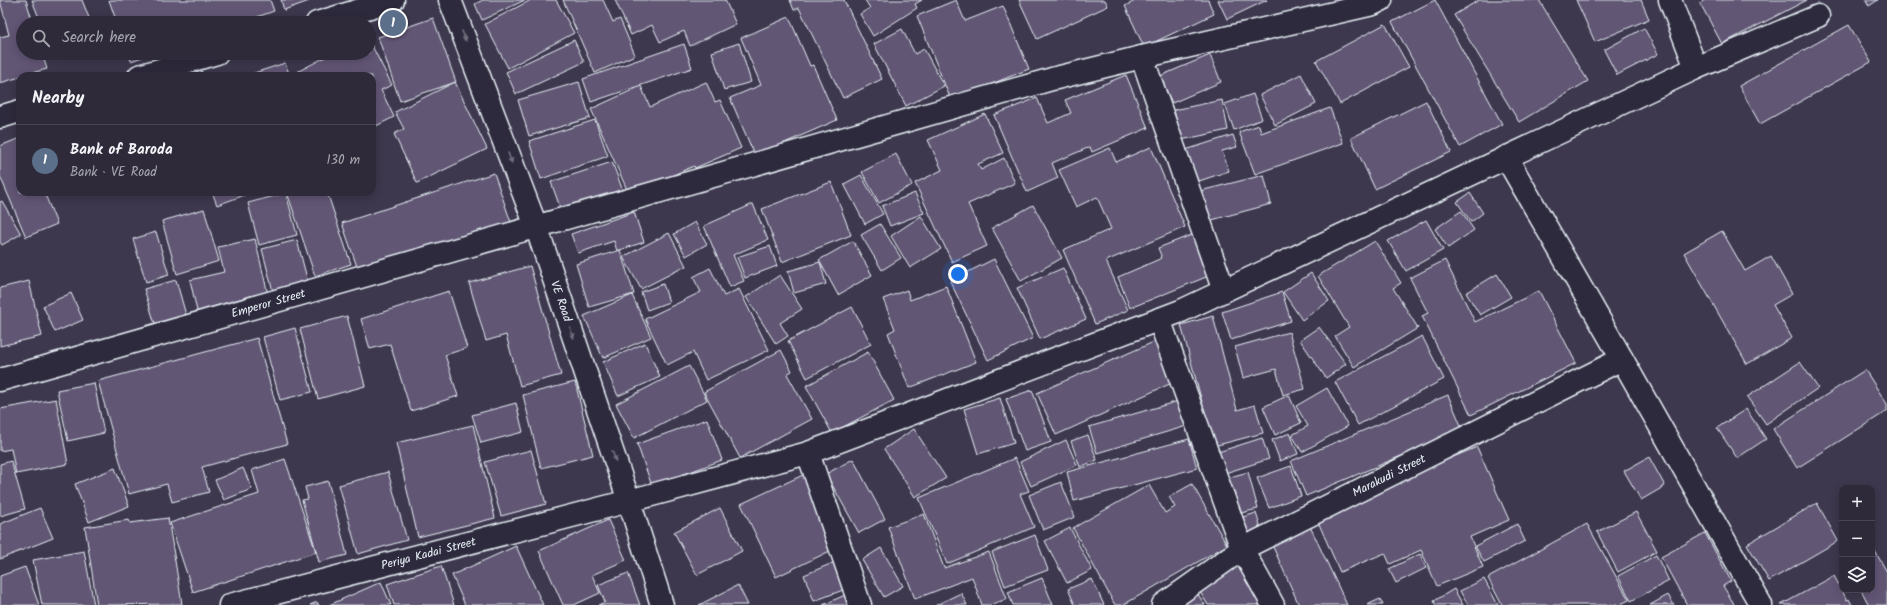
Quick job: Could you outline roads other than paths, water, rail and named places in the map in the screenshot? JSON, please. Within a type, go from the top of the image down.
[{"type":"street","points":[[340,16],[393,0]]},
{"type":"street","name":"VE Road","points":[[450,0],[536,226],[662,605]]},
{"type":"street","name":"Emperor Street","points":[[0,380],[1052,79],[1373,4],[1381,0]]},
{"type":"street","points":[[1670,0],[1696,68]]},
{"type":"street","name":"Periya Kadai Street","points":[[230,605],[628,502],[808,453],[1159,320],[1224,291],[1506,156],[1696,68],[1818,16]]},
{"type":"street","points":[[1142,57],[1224,291]]},
{"type":"street","points":[[154,72],[194,60]]},
{"type":"street","points":[[0,117],[16,112]]},
{"type":"street","points":[[1506,156],[1761,605]]},
{"type":"street","points":[[1159,320],[1242,549],[1273,605]]},
{"type":"street","name":"Marakudi Street","points":[[1163,605],[1242,549],[1622,359]]},
{"type":"street","points":[[808,453],[860,605]]},
{"type":"place","name":"Bank of Baroda","points":[[393,23]]}]
